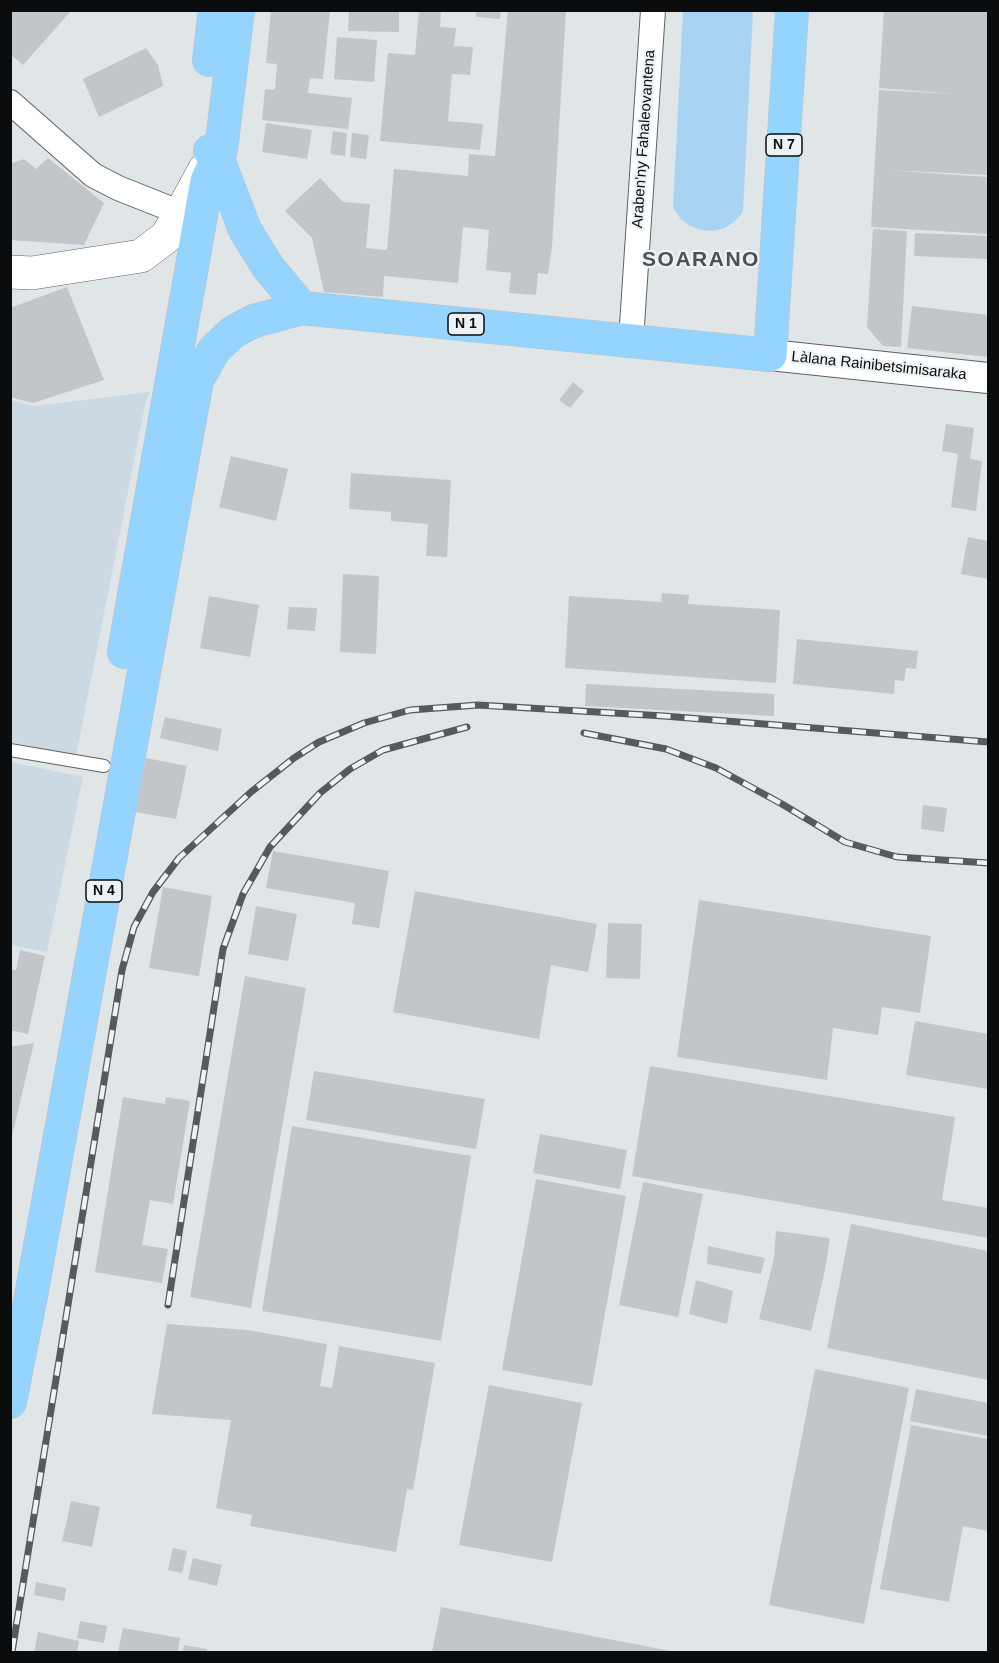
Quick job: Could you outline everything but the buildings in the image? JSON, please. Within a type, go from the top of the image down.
[{"type":"main road","points":[[215,10],[208,162],[268,267],[302,308]]},
{"type":"main road","points":[[10,272],[32,273],[141,256],[166,237],[208,162],[221,150],[238,10]]},
{"type":"main road","name":"N 7","points":[[770,355],[792,10]]},
{"type":"main road","name":"N 4","points":[[10,1402],[16,1295],[208,162]]},
{"type":"main road","name":"N 1","points":[[197,380],[214,350],[233,332],[255,321],[302,308],[770,355]]},
{"type":"main road","name":"N 4","points":[[16,1295],[197,380]]},
{"type":"street","name":"Araben'ny Fahaleovantena","points":[[631,340],[653,10]]},
{"type":"street","points":[[10,102],[93,175],[118,188],[181,213]]},
{"type":"street","name":"Làlana Rainibetsimisaraka","points":[[770,355],[988,378]]},
{"type":"lane","points":[[10,750],[104,766]]},
{"type":"shaded area","points":[[683,11],[753,11],[743,212],[725,228],[713,231],[690,226],[673,208]]},
{"type":"shaded area","points":[[150,392],[145,405],[76,756],[11,742],[10,400],[34,406]]},
{"type":"shaded area","points":[[11,762],[83,777],[47,952],[11,945]]},
{"type":"railway","points":[[12,1652],[122,970],[134,927],[153,892],[179,858],[251,792],[294,758],[319,742],[364,723],[410,710],[478,705],[664,716],[988,742]]},
{"type":"railway","points":[[168,1305],[223,949],[243,894],[270,847],[320,793],[350,769],[383,750],[467,727]]},
{"type":"railway","points":[[584,733],[666,749],[716,768],[845,842],[897,857],[988,863]]},
{"type":"district","name":"SOARANO","points":[[701,260]]}]
